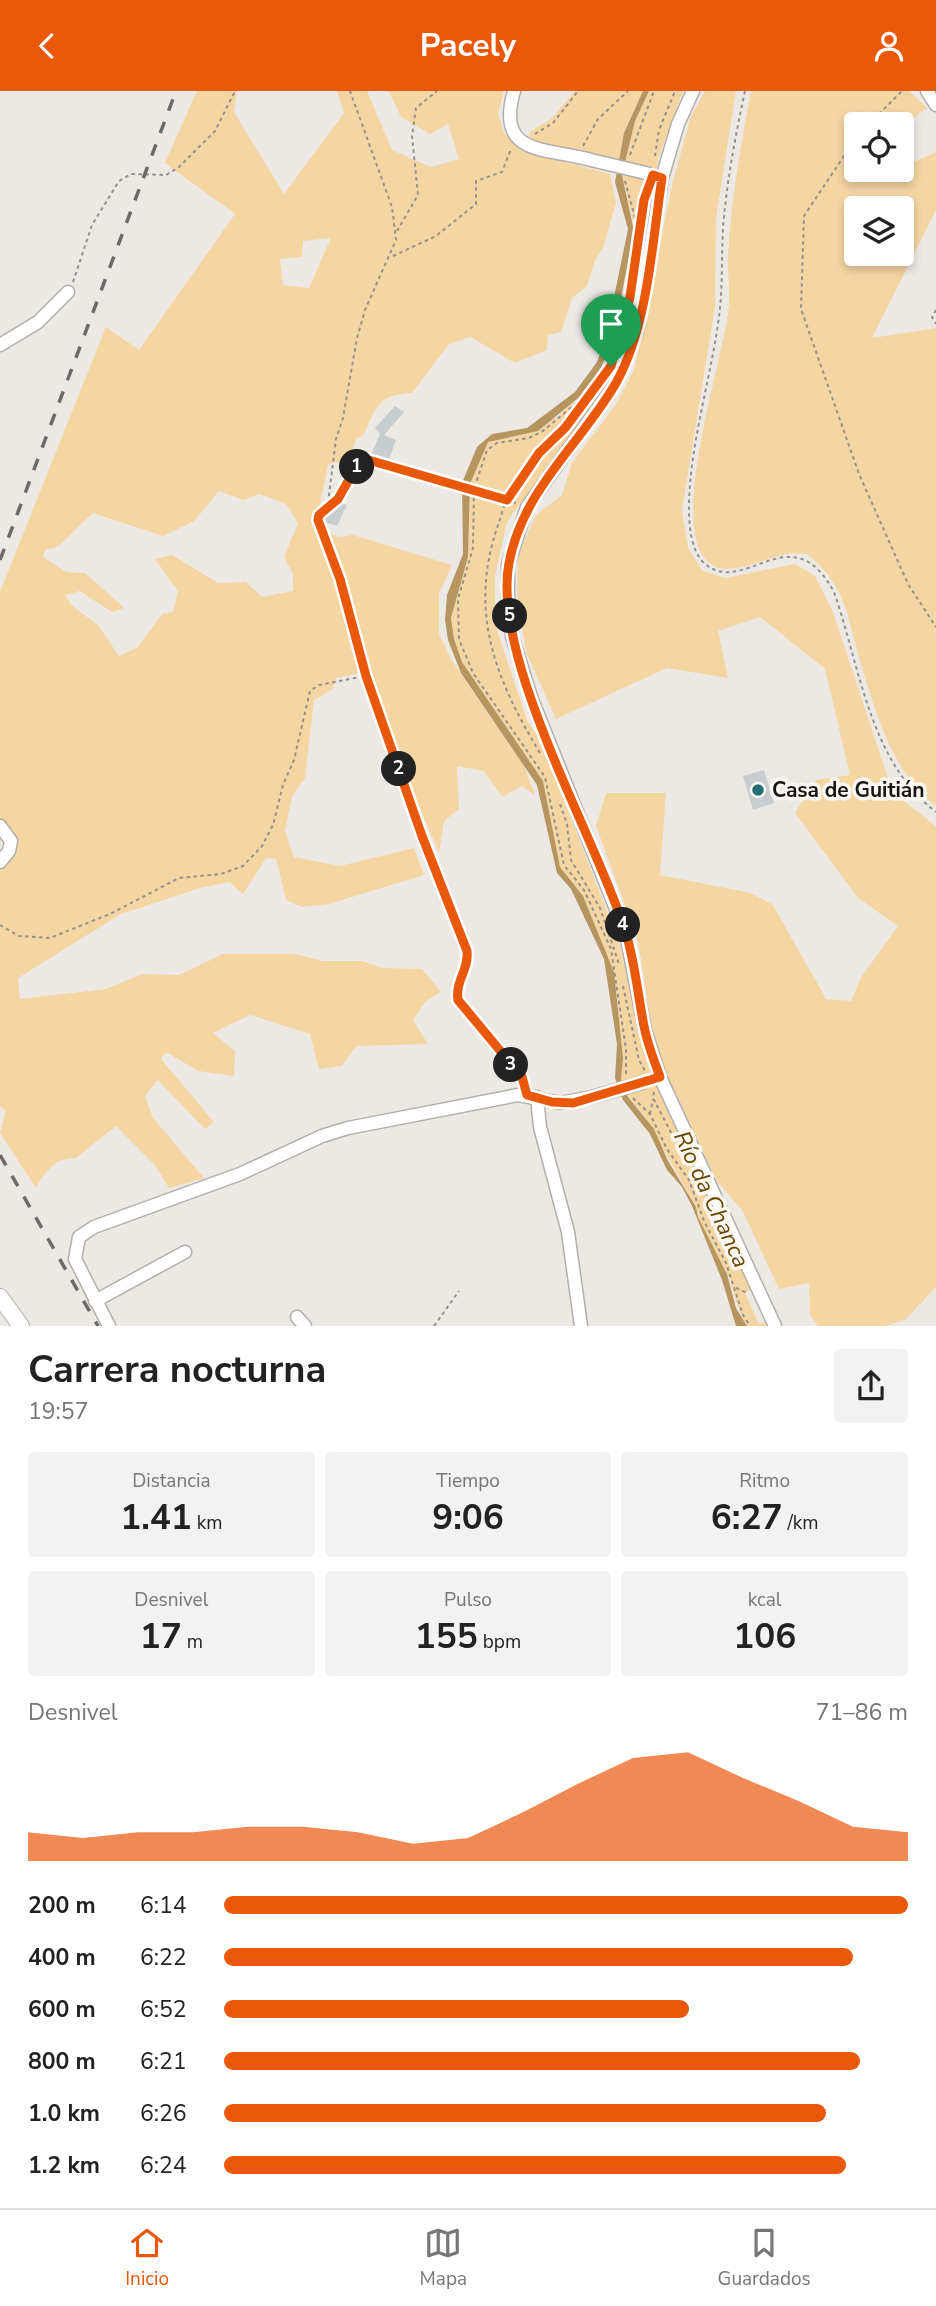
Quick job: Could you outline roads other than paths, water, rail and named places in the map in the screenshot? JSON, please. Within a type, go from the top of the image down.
[{"type":"main road","points":[[0,1297],[21,1326]]},
{"type":"street","points":[[514,91],[509,124],[516,138],[531,147],[655,176]]},
{"type":"street","points":[[694,91],[655,176],[638,327],[628,355],[615,384],[527,507],[508,565],[508,598],[512,636],[531,697],[626,934],[652,1080],[775,1326]]},
{"type":"street","points":[[928,91],[936,105]]},
{"type":"street","points":[[0,345],[38,322],[68,292]]},
{"type":"street","points":[[0,826],[11,841],[9,851],[0,862]]},
{"type":"street","points":[[109,1326],[74,1253],[79,1237],[94,1227],[240,1174],[321,1136],[348,1128],[532,1096],[560,1103],[652,1080]]},
{"type":"street","points":[[532,1096],[568,1232],[581,1326]]},
{"type":"street","points":[[95,1301],[185,1252]]},
{"type":"railway","points":[[0,560],[176,91]]},
{"type":"railway","points":[[0,1155],[98,1326]]},
{"type":"place","name":"Casa de Guitián","points":[[758,790]]},
{"type":"water label","name":"Río da Chanca","points":[[712,1199]]}]
